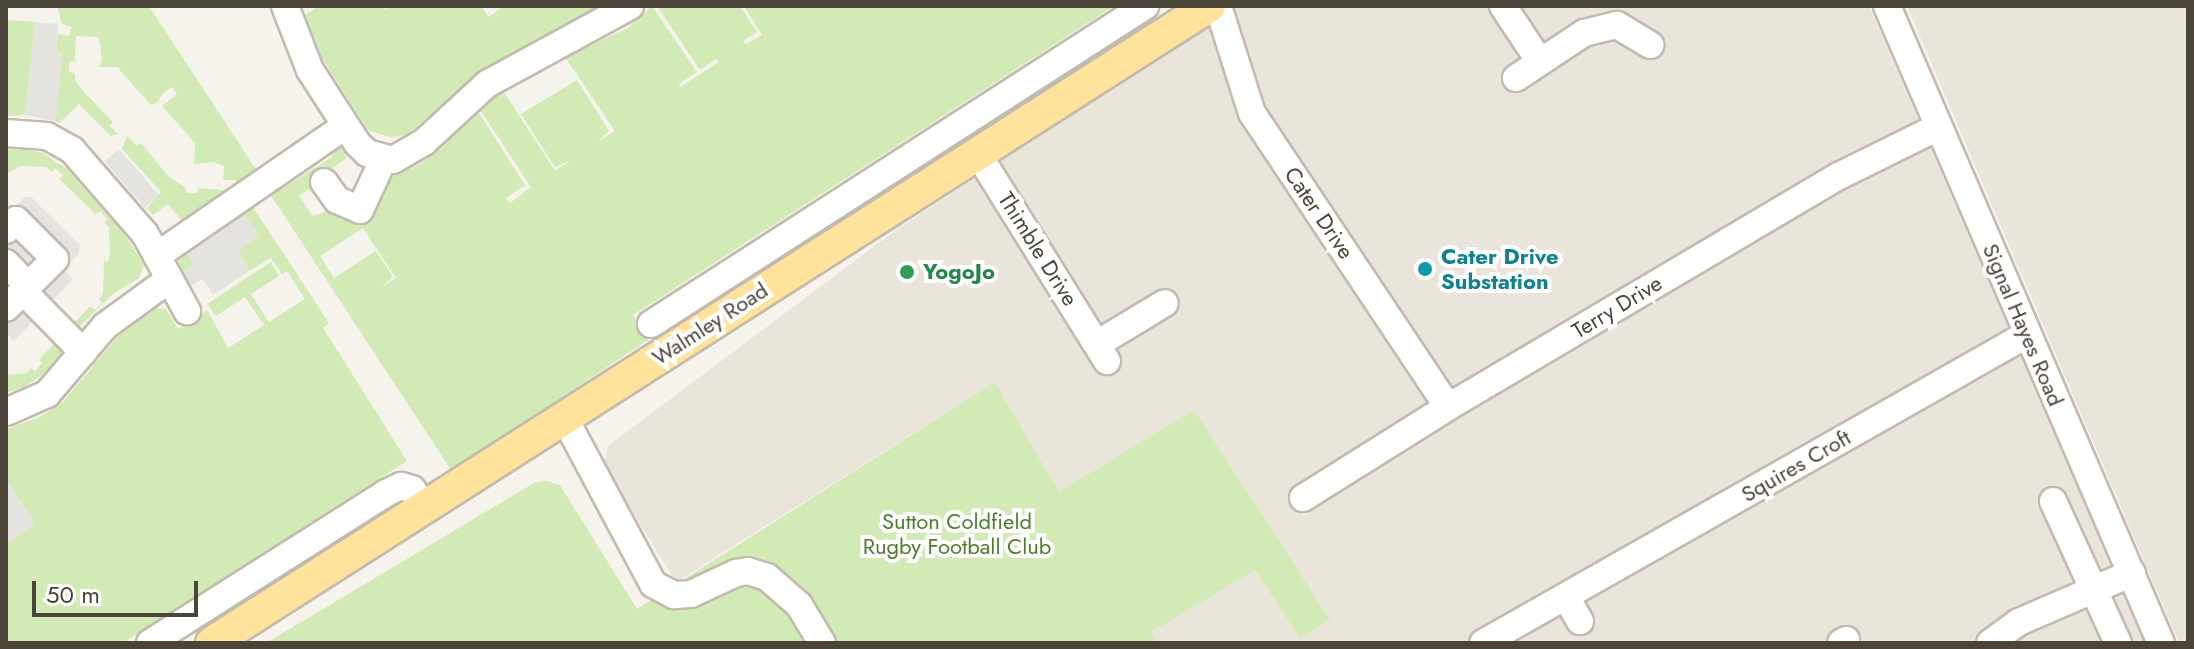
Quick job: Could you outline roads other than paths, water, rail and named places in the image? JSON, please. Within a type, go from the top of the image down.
[{"type":"main road","name":"Walmley Road","points":[[212,643],[565,419],[667,327],[978,154],[1209,6]]},
{"type":"street","points":[[285,6],[310,70],[345,126],[367,153],[383,160],[404,157],[487,84],[630,6]]},
{"type":"street","points":[[667,327],[1145,6]]},
{"type":"street","name":"Cater Drive","points":[[1218,6],[1252,113],[1448,407]]},
{"type":"street","points":[[1503,6],[1540,62]]},
{"type":"street","name":"Signal Hayes Road","points":[[1887,6],[2161,643]]},
{"type":"street","points":[[1516,78],[1584,33],[1617,25],[1650,45]]},
{"type":"street","points":[[6,412],[47,394],[163,268],[345,126]]},
{"type":"street","name":"Terry Drive","points":[[1303,498],[1448,407],[1839,176],[1938,127]]},
{"type":"street","points":[[6,133],[47,136],[72,150],[145,234],[187,311]]},
{"type":"street","name":"Thimble Drive","points":[[978,154],[1102,352],[1165,303]]},
{"type":"street","points":[[324,182],[337,200],[360,210],[383,160]]},
{"type":"street","points":[[6,230],[16,220],[55,259],[19,295]]},
{"type":"street","points":[[6,263],[19,295],[83,352]]},
{"type":"street","name":"Squires Croft","points":[[1483,643],[2026,335]]},
{"type":"street","points":[[565,419],[653,584],[674,595],[691,594],[736,573],[748,571],[767,577],[799,605],[822,643]]},
{"type":"street","points":[[150,643],[386,493],[401,486],[412,489],[425,507]]},
{"type":"street","points":[[2053,501],[2118,643]]},
{"type":"street","points":[[1990,643],[2019,622],[2132,573]]},
{"type":"street","points":[[1566,597],[1580,621]]},
{"type":"place","name":"Cater Drive Substation","points":[[1425,269]]},
{"type":"place","name":"YogoJo","points":[[907,272]]},
{"type":"park label","name":"Sutton Coldfield Rugby Football Club","points":[[957,534]]}]
